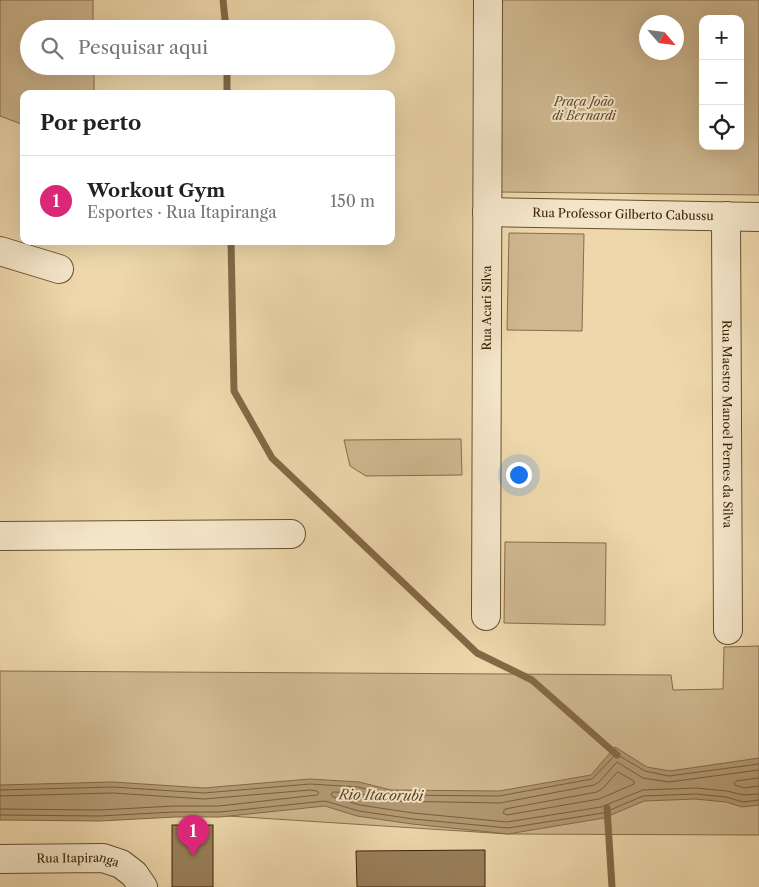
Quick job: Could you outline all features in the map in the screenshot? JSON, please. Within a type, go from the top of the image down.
[{"type":"street","name":"Rua Acari Silva","points":[[486,616],[488,0]]},
{"type":"street","name":"Rua Professor Gilberto Cabussu","points":[[487,212],[759,217]]},
{"type":"street","name":"Rua Maestro Manoel Pernes da Silva","points":[[726,216],[728,630]]},
{"type":"street","points":[[0,251],[59,269]]},
{"type":"street","points":[[0,536],[291,534]]},
{"type":"street","name":"Rua Itapiranga","points":[[0,859],[103,858],[121,864],[134,874],[143,887]]},
{"type":"green space","points":[[0,0],[93,0],[93,20],[20,20],[20,75],[94,75],[94,90],[20,90],[20,124],[0,116]]},
{"type":"green space","name":"Praça João di Bernardi","points":[[500,0],[759,0],[759,195],[500,192]]},
{"type":"green space","points":[[509,233],[584,234],[582,331],[507,330]]},
{"type":"green space","points":[[461,439],[462,475],[366,476],[350,466],[344,440]]},
{"type":"green space","points":[[505,542],[606,543],[605,625],[504,623]]},
{"type":"green space","points":[[759,646],[759,835],[508,834],[181,813],[0,816],[0,671],[671,675],[673,690],[723,689],[724,647]]},
{"type":"water","name":"Rio Itacorubi","points":[[615,747],[647,767],[670,771],[759,758],[759,805],[742,807],[726,802],[695,799],[644,801],[604,818],[508,834],[357,816],[325,806],[220,817],[100,821],[0,820],[0,785],[113,782],[204,788],[310,779],[359,782],[391,790],[499,791],[591,775]]},
{"type":"building","points":[[172,825],[213,825],[213,887],[172,887]]},
{"type":"building","points":[[485,850],[485,887],[357,887],[356,851]]},
{"type":"waterway","points":[[223,0],[225,20]]},
{"type":"waterway","points":[[227,75],[227,90]]},
{"type":"waterway","points":[[231,245],[234,391],[272,458],[477,653],[532,680],[617,755]]},
{"type":"waterway","points":[[607,808],[612,887]]},
{"type":"place","name":"Workout Gym","points":[[193,856]]}]
